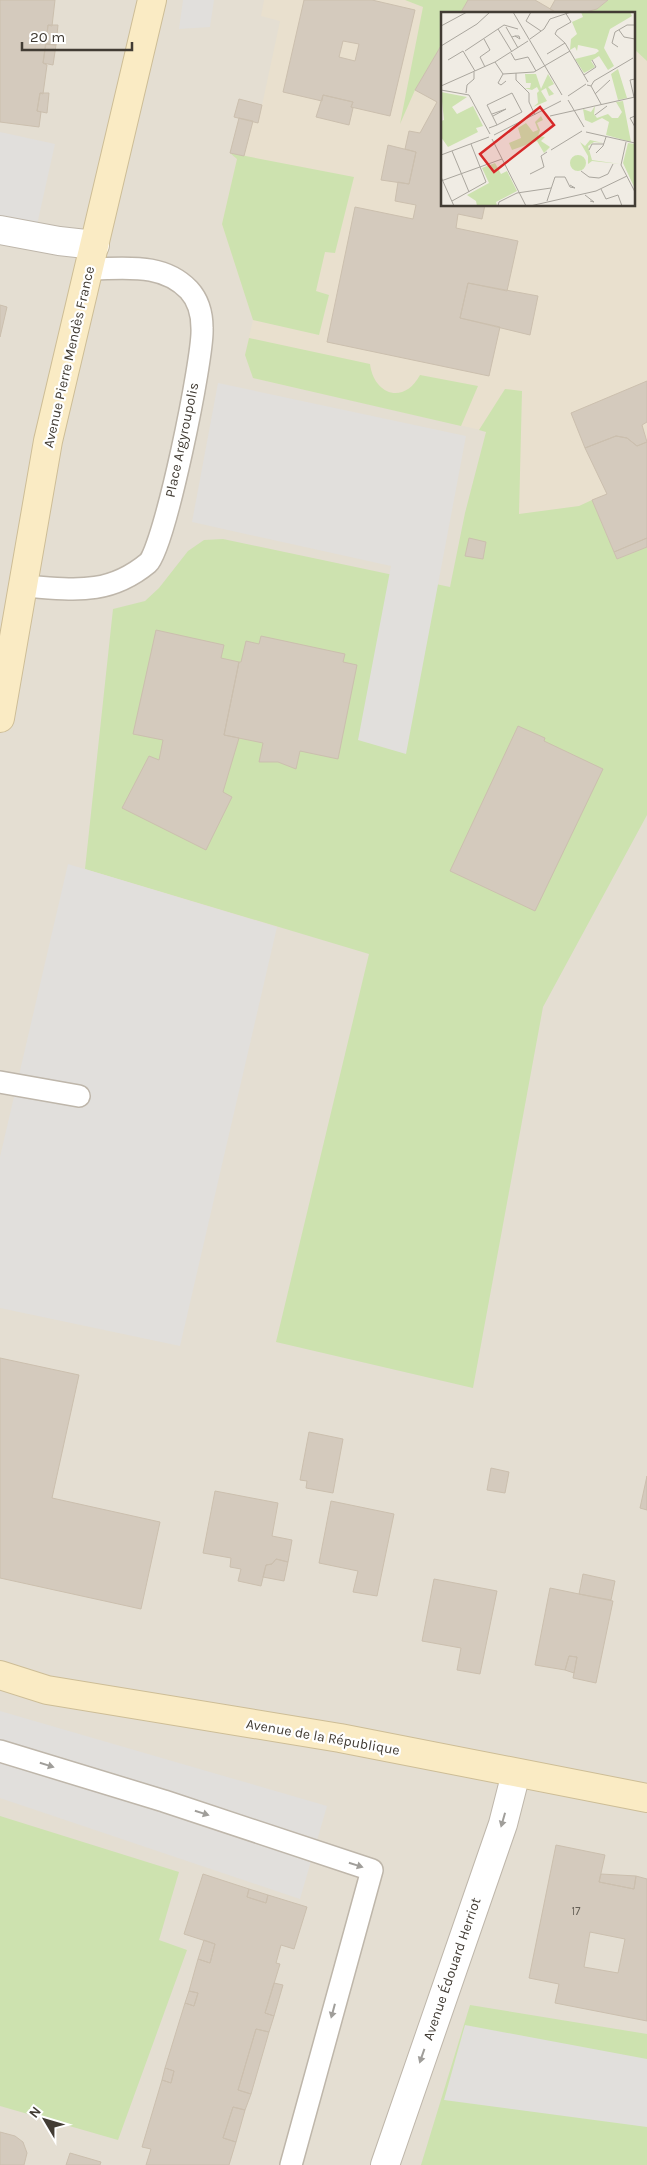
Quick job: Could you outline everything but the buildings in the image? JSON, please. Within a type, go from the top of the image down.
[{"type":"street","name":"Avenue Pierre Mendès France","points":[[0,718],[48,440],[152,0]]},
{"type":"street","points":[[0,230],[59,241],[92,257]]},
{"type":"street","name":"Avenue de la République","points":[[0,1675],[47,1690],[340,1738],[647,1798]]},
{"type":"street","name":"Avenue Édouard Herriot","points":[[385,2165],[503,1824],[516,1773]]},
{"type":"lane","name":"Place Argyroupolis","points":[[22,586],[88,590],[125,579],[150,562],[158,543],[174,485],[193,399],[202,330],[200,306],[189,290],[168,274],[154,269],[92,257]]},
{"type":"lane","points":[[0,1082],[79,1096]]},
{"type":"lane","points":[[0,1751],[164,1801],[372,1870],[291,2165]]},
{"type":"shaded area","points":[[0,0],[647,0],[647,2165],[0,2165]]},
{"type":"shaded area","points":[[183,0],[214,0],[210,27],[179,29]]},
{"type":"shaded area","points":[[264,0],[647,0],[647,637],[540,586],[485,431],[253,378],[245,355],[253,320],[222,224],[237,159],[230,153],[239,118],[234,117],[239,99],[262,105],[280,21],[261,16]]},
{"type":"shaded area","points":[[0,132],[55,144],[37,225],[0,217]]},
{"type":"shaded area","points":[[218,383],[466,436],[406,754],[358,740],[391,566],[192,522]]},
{"type":"shaded area","points":[[68,864],[277,927],[180,1346],[0,1308],[0,1157]]},
{"type":"shaded area","points":[[0,1711],[327,1806],[300,1899],[0,1798]]},
{"type":"shaded area","points":[[465,2025],[647,2059],[647,2127],[444,2100]]},
{"type":"green space","points":[[405,0],[468,0],[461,12],[441,12],[441,46],[415,90],[400,124],[423,7]]},
{"type":"green space","points":[[608,0],[647,0],[647,61],[634,49],[634,12],[579,12],[597,9]]},
{"type":"green space","points":[[230,153],[354,177],[335,253],[325,252],[316,291],[329,295],[319,335],[253,320],[222,224],[237,159]]},
{"type":"green space","points":[[249,338],[370,364],[377,383],[383,389],[390,392],[398,393],[406,390],[420,375],[478,386],[461,426],[253,378],[245,355]]},
{"type":"green space","points":[[505,389],[522,391],[519,514],[579,506],[592,500],[617,559],[647,547],[647,815],[543,1007],[473,1388],[276,1342],[369,954],[85,869],[113,609],[145,601],[159,588],[188,551],[204,540],[223,539],[450,587],[465,513],[486,432],[479,430]]},
{"type":"green space","points":[[0,1816],[179,1872],[159,1940],[187,1950],[118,2140],[0,2106]]},
{"type":"green space","points":[[470,2005],[647,2034],[647,2165],[421,2165]]}]
